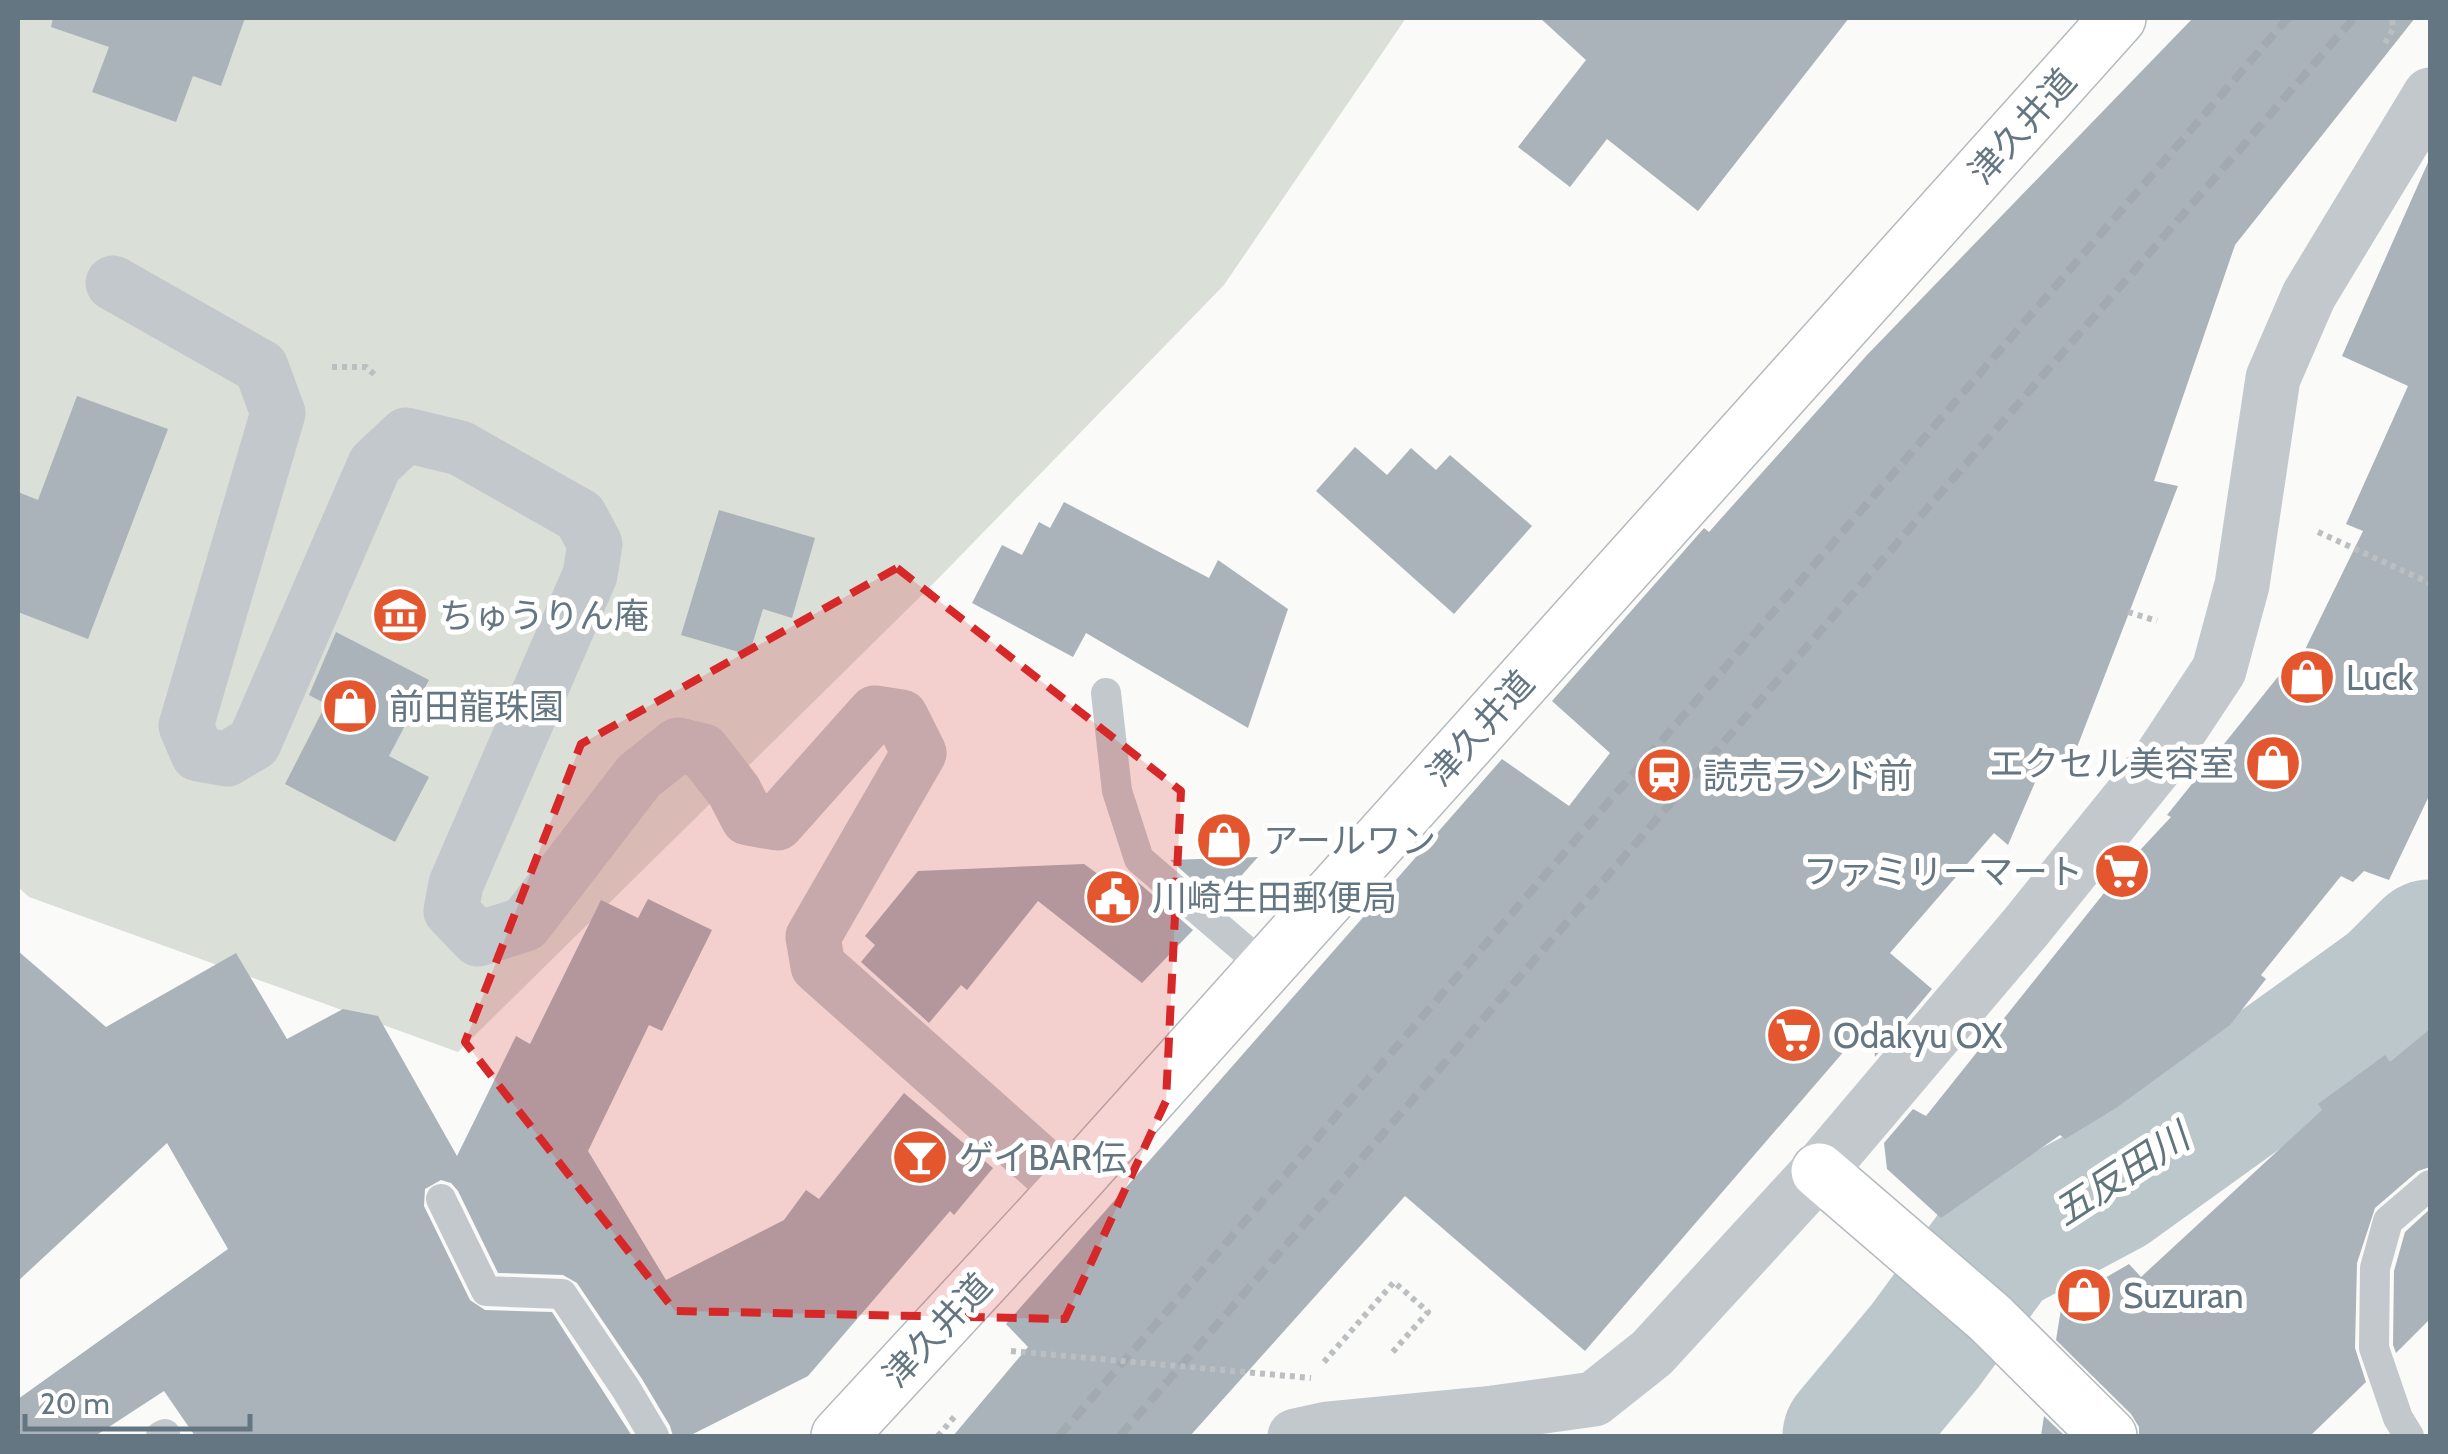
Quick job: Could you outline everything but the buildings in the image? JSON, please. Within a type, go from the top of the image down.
[{"type":"main road","name":"津久井道","points":[[839,1436],[1068,1188],[2118,18]]},
{"type":"main road","points":[[1819,1171],[1990,1318],[2109,1436]]},
{"type":"street","points":[[1294,1436],[1327,1428],[1493,1413],[1594,1418],[1819,1171],[2025,928],[2132,796],[2220,670],[2242,585],[2273,378],[2309,295],[2430,94]]},
{"type":"street","points":[[113,284],[261,367],[278,413],[186,726],[198,754],[227,759],[254,743],[375,464],[406,435],[460,448],[580,516],[595,544],[590,575],[456,884],[452,911],[478,939],[525,924],[638,776],[678,745],[704,752],[734,791],[748,818],[777,823],[875,713],[900,717],[919,753],[812,937],[818,966],[1068,1188]]},
{"type":"lane","points":[[1106,693],[1117,791],[1139,859],[1265,967]]},
{"type":"lane","points":[[2409,1436],[2398,1418],[2374,1348],[2376,1268],[2388,1221],[2430,1185]]},
{"type":"lane","points":[[441,1200],[486,1291],[562,1294],[654,1436]]},
{"type":"path","points":[[2252,503],[2430,583]]},
{"type":"path","points":[[2128,612],[2156,621]]},
{"type":"path","points":[[1011,1351],[1310,1378],[1394,1282],[1428,1312],[1390,1356]]},
{"type":"highlighted area","points":[[897,568],[1181,791],[1166,1101],[1065,1319],[675,1311],[465,1042],[581,744]]},
{"type":"shaded area","points":[[18,18],[1406,18],[1224,285],[930,587],[458,1052],[29,897],[18,887]]},
{"type":"waterway","name":"五反田川","points":[[1850,1436],[1925,1346],[1997,1248],[2110,1188],[2392,985],[2430,947]]},
{"type":"railway","points":[[1059,1436],[2288,18]]},
{"type":"railway","points":[[1120,1436],[2354,18]]},
{"type":"place","name":"ちゅうりん庵","points":[[400,615]]},
{"type":"place","name":"Luck","points":[[2307,677]]},
{"type":"place","name":"前田龍珠園","points":[[350,706]]},
{"type":"place","name":"エクセル美容室","points":[[2273,763]]},
{"type":"place","name":"読売ランド前","points":[[1664,775]]},
{"type":"place","name":"アールワン","points":[[1224,840]]},
{"type":"place","name":"ファミリーマート","points":[[2122,871]]},
{"type":"place","name":"川崎生田郵便局","points":[[1113,897]]},
{"type":"place","name":"Odakyu OX","points":[[1794,1035]]},
{"type":"place","name":"ゲイBAR伝","points":[[920,1157]]},
{"type":"place","name":"Suzuran","points":[[2084,1295]]}]
